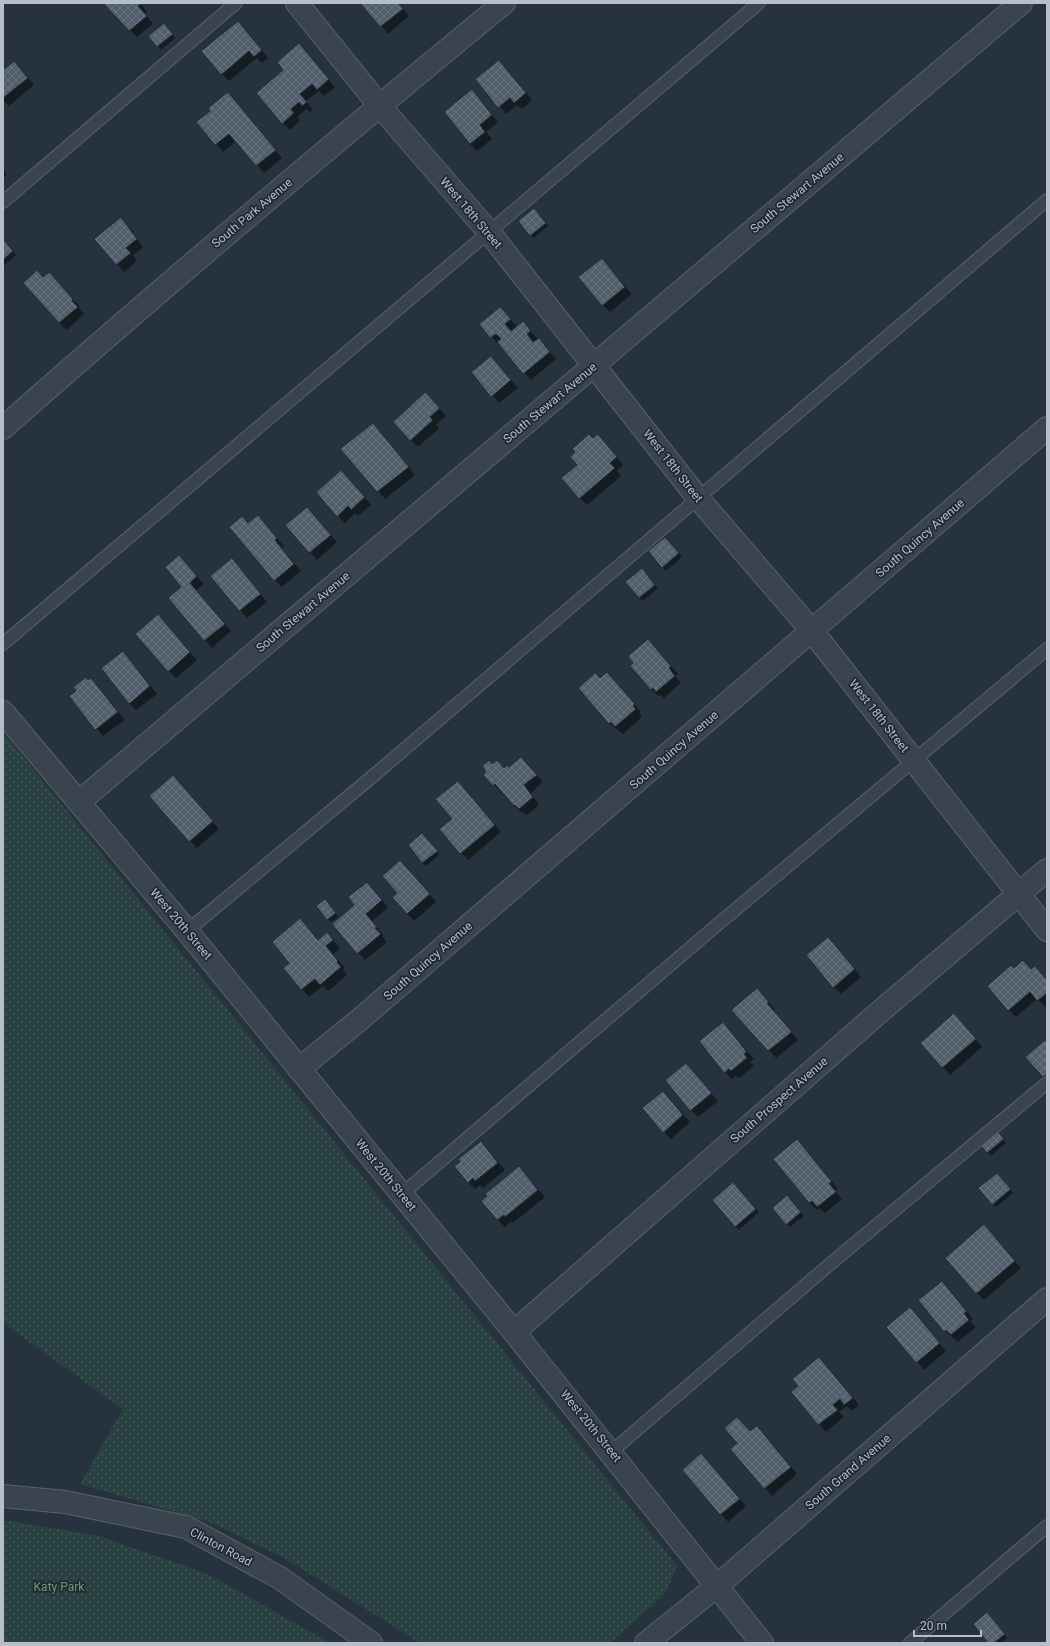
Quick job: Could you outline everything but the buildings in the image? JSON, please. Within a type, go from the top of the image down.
[{"type":"street","name":"West 18th Street","points":[[297,3],[379,106],[488,232],[698,498],[812,631],[1047,930]]},
{"type":"street","name":"South Park Avenue","points":[[3,428],[102,341],[379,106],[504,3]]},
{"type":"street","name":"South Stewart Avenue","points":[[78,802],[1021,3]]},
{"type":"street","name":"South Quincy Avenue","points":[[300,1069],[358,1021],[1047,428]]},
{"type":"street","name":"West 20th Street","points":[[3,712],[187,931],[402,1194],[611,1452],[762,1643]]},
{"type":"street","name":"South Prospect Avenue","points":[[514,1332],[883,1009],[1047,870]]},
{"type":"street","name":"South Grand Avenue","points":[[646,1643],[717,1586],[1047,1299]]},
{"type":"street","name":"Clinton Road","points":[[3,1496],[66,1502],[186,1527],[280,1578],[371,1643]]},
{"type":"lane","points":[[3,202],[236,3]]},
{"type":"lane","points":[[3,644],[759,3]]},
{"type":"lane","points":[[187,931],[373,776],[1047,200]]},
{"type":"lane","points":[[402,1194],[1047,649]]},
{"type":"lane","points":[[611,1452],[829,1265],[1047,1083]]},
{"type":"lane","points":[[910,1643],[1047,1526]]},
{"type":"green space","points":[[3,732],[677,1566],[665,1594],[610,1643],[420,1643],[286,1559],[213,1523],[80,1484],[123,1409],[3,1323]]},
{"type":"green space","name":"Katy Park","points":[[3,1520],[99,1536],[210,1575],[330,1643],[3,1643]]}]
